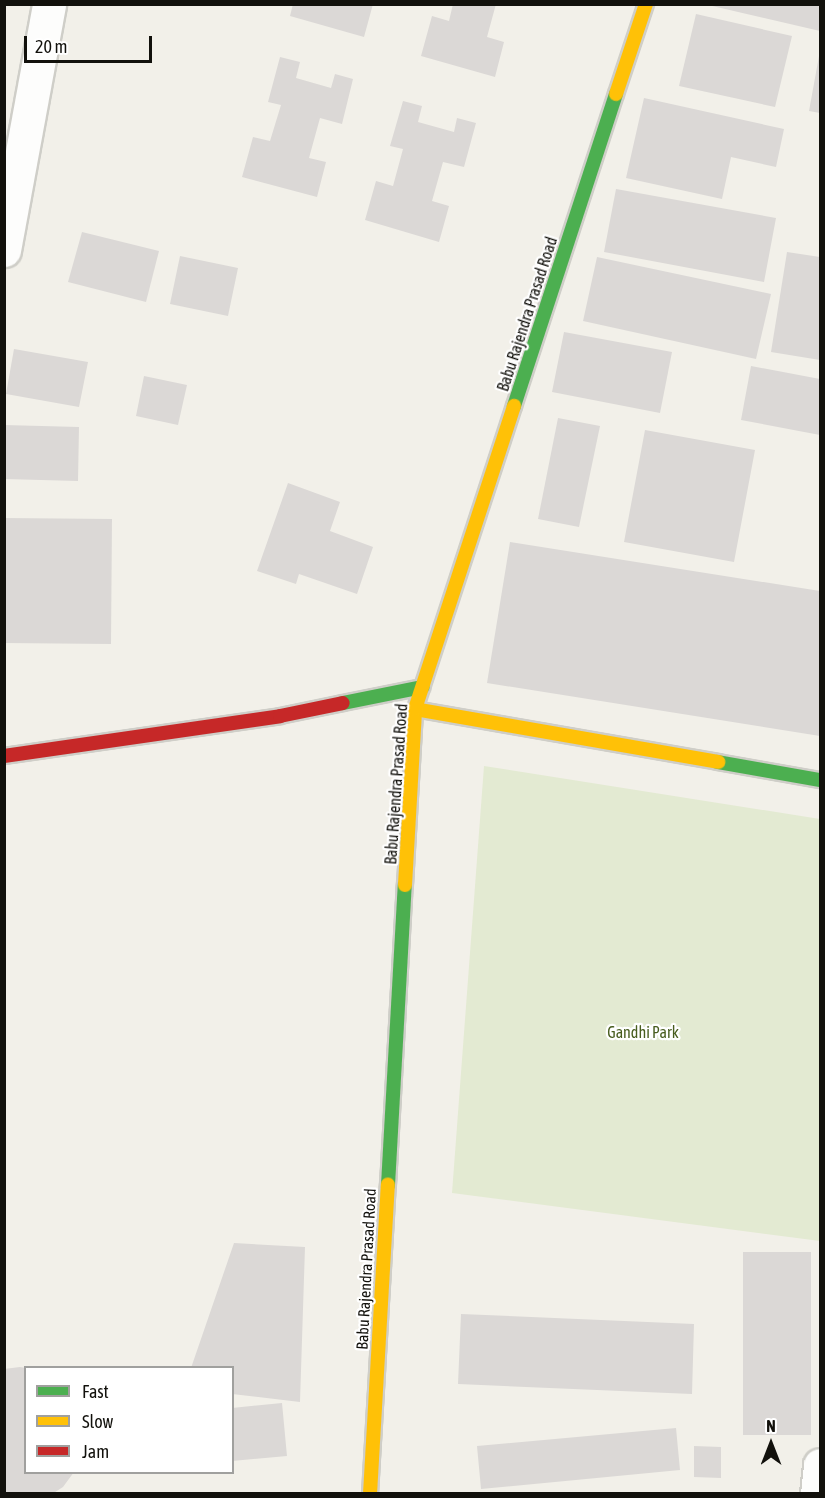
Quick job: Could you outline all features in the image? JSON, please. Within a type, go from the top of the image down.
[{"type":"street","points":[[4,250],[49,4]]},
{"type":"street","name":"Babu Rajendra Prasad Road","points":[[370,1494],[415,709],[646,4]]},
{"type":"street","points":[[4,756],[280,716],[422,687]]},
{"type":"street","points":[[415,709],[820,780]]},
{"type":"street","points":[[808,1494],[818,1493],[820,1466]]},
{"type":"green space","name":"Gandhi Park","points":[[484,766],[820,819],[820,1241],[452,1193]]},
{"type":"building","points":[[293,4],[373,4],[364,37],[290,16]]},
{"type":"building","points":[[453,4],[496,4],[487,37],[504,42],[495,77],[421,56],[432,16],[449,21]]},
{"type":"building","points":[[708,4],[820,4],[820,31],[708,5]]},
{"type":"building","points":[[696,14],[792,36],[775,107],[679,86]]},
{"type":"building","points":[[820,56],[820,113],[809,111]]},
{"type":"building","points":[[280,57],[300,62],[296,78],[331,88],[335,74],[353,79],[342,124],[320,118],[309,158],[326,162],[317,197],[242,177],[253,137],[270,141],[281,105],[268,102]]},
{"type":"building","points":[[644,98],[784,129],[776,167],[731,157],[722,199],[626,178]]},
{"type":"building","points":[[403,101],[422,106],[418,122],[454,132],[457,118],[476,123],[464,167],[443,162],[432,201],[449,206],[439,242],[365,220],[376,181],[393,186],[403,149],[390,146]]},
{"type":"building","points":[[616,189],[776,218],[764,282],[604,252]]},
{"type":"building","points":[[82,232],[159,251],[146,302],[68,282]]},
{"type":"building","points":[[787,252],[820,257],[820,360],[771,352]]},
{"type":"building","points":[[180,256],[238,268],[228,316],[170,304]]},
{"type":"building","points":[[597,257],[771,294],[756,359],[583,321]]},
{"type":"building","points":[[564,332],[672,352],[660,413],[552,392]]},
{"type":"building","points":[[14,349],[88,362],[79,407],[6,394]]},
{"type":"building","points":[[751,366],[820,379],[820,435],[741,420]]},
{"type":"building","points":[[144,376],[187,385],[178,425],[136,416]]},
{"type":"building","points":[[558,418],[600,426],[579,527],[538,519]]},
{"type":"building","points":[[4,425],[79,427],[78,481],[4,479]]},
{"type":"building","points":[[645,430],[755,450],[734,562],[624,542]]},
{"type":"building","points":[[288,483],[340,502],[330,531],[373,547],[357,594],[299,574],[296,584],[257,571]]},
{"type":"building","points":[[4,518],[112,519],[111,644],[4,643]]},
{"type":"building","points":[[510,542],[820,591],[820,736],[487,683]]},
{"type":"building","points":[[234,1243],[305,1247],[300,1402],[234,1394],[234,1366],[192,1366]]},
{"type":"building","points":[[743,1252],[811,1252],[811,1435],[743,1435]]},
{"type":"building","points":[[461,1314],[694,1324],[692,1394],[458,1384]]},
{"type":"building","points":[[24,1368],[24,1474],[73,1474],[63,1487],[52,1494],[4,1494],[4,1369]]},
{"type":"building","points":[[282,1403],[287,1456],[234,1461],[234,1408]]},
{"type":"building","points":[[676,1428],[680,1470],[481,1489],[477,1446]]},
{"type":"building","points":[[694,1446],[721,1447],[721,1478],[694,1477]]},
{"type":"traffic: fast","points":[[514,406],[616,94]]},
{"type":"traffic: fast","points":[[343,703],[422,687]]},
{"type":"traffic: fast","points":[[718,762],[820,780]]},
{"type":"traffic: fast","points":[[388,1185],[405,885]]},
{"type":"traffic: slow","points":[[616,94],[646,4]]},
{"type":"traffic: slow","points":[[405,885],[415,709],[514,406]]},
{"type":"traffic: slow","points":[[415,709],[718,762]]},
{"type":"traffic: slow","points":[[370,1494],[388,1185]]},
{"type":"traffic: jam","points":[[4,756],[280,716],[343,703]]}]
